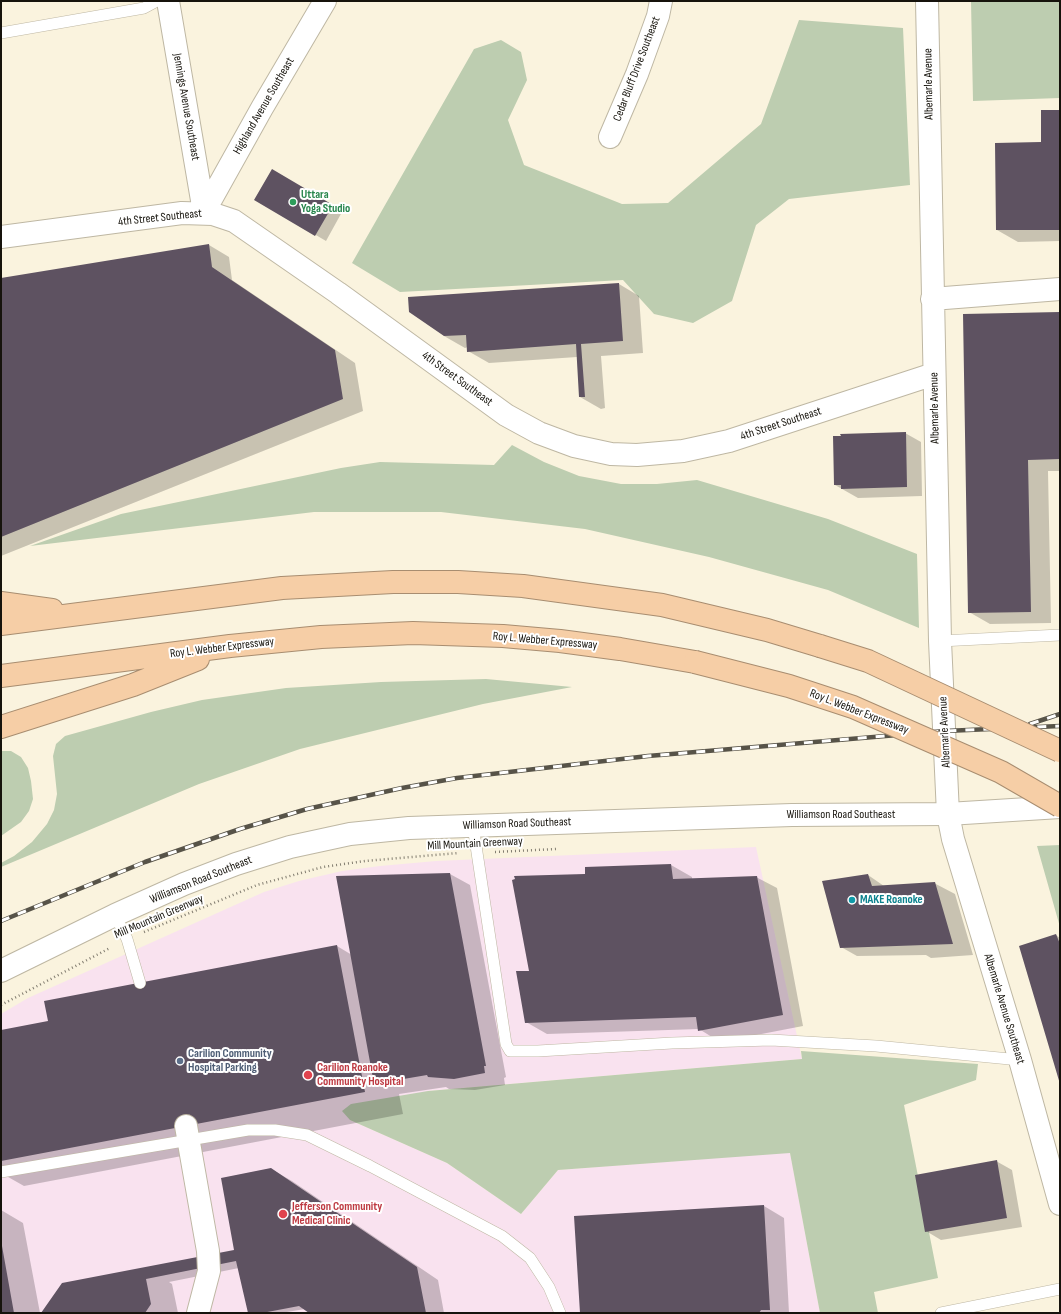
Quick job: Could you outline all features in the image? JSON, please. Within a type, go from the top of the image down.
[{"type":"highway","points":[[1,624],[282,588],[393,582],[458,582],[523,586],[662,605],[759,628],[820,646],[868,661],[1060,751]]},
{"type":"highway","points":[[1,603],[79,614]]},
{"type":"highway","name":"Roy L. Webber Expressway","points":[[1,676],[230,646],[321,637],[420,633],[503,636],[560,641],[620,649],[695,662],[789,686],[853,707],[1001,772],[1060,807]]},
{"type":"highway","points":[[1,727],[133,685],[230,646]]},
{"type":"street","name":"Jennings Avenue Southeast","points":[[168,1],[204,212]]},
{"type":"street","name":"Highland Avenue Southeast","points":[[204,212],[262,108],[325,1]]},
{"type":"street","name":"Cedar Bluff Drive Southeast","points":[[610,137],[637,74],[658,16],[661,1]]},
{"type":"street","name":"Albemarle Avenue","points":[[927,1],[940,641],[948,814]]},
{"type":"street","name":"4th Street Southeast","points":[[1,237],[182,213],[204,212],[234,221],[338,293],[506,415],[539,433],[574,446],[618,454],[637,455],[684,451],[729,441],[934,374]]},
{"type":"street","points":[[932,299],[1060,289]]},
{"type":"street","name":"Williamson Road Southeast","points":[[1,971],[115,915],[184,884],[236,864],[315,841],[379,830],[792,815],[948,814],[1060,807]]},
{"type":"street","name":"Albemarle Avenue Southeast","points":[[948,814],[953,838],[1020,1060],[1060,1204]]},
{"type":"street","points":[[186,1133],[208,1251],[209,1271],[198,1313]]},
{"type":"lane","points":[[1,33],[144,8],[157,1]]},
{"type":"lane","points":[[940,641],[1060,635]]},
{"type":"lane","points":[[473,826],[506,1044],[510,1051],[771,1040],[876,1046],[1020,1060]]},
{"type":"lane","points":[[115,915],[127,940],[140,983]]},
{"type":"lane","points":[[1,1172],[186,1133],[275,1130],[307,1135],[370,1166],[502,1236],[530,1258],[549,1287],[560,1313]]},
{"type":"lane","points":[[941,1313],[1060,1289]]},
{"type":"path","name":"Mill Mountain Greenway","points":[[1,1005],[23,992],[127,940],[257,885],[316,869],[365,861],[476,852],[561,849]]},
{"type":"shaded area","name":"Carilion Roanoke Community Hospital","points":[[756,847],[802,1059],[428,1091],[350,1120],[447,1163],[521,1214],[558,1170],[790,1152],[820,1313],[1,1313],[1,1014],[28,998],[264,892],[299,881],[342,871],[436,861]]},
{"type":"green space","points":[[971,1],[1060,1],[1060,98],[973,101]]},
{"type":"green space","points":[[799,20],[903,28],[910,185],[789,199],[756,225],[732,301],[693,323],[654,314],[623,280],[400,292],[352,263],[474,49],[501,40],[521,52],[527,80],[508,120],[524,165],[622,204],[668,203],[761,124]]},
{"type":"green space","points":[[512,445],[544,462],[579,476],[621,484],[657,484],[697,480],[828,519],[917,554],[919,628],[828,590],[709,557],[585,529],[441,512],[314,512],[30,546],[121,514],[341,468],[380,462],[494,465]]},
{"type":"green space","points":[[486,679],[572,687],[483,704],[300,749],[199,784],[1,867],[1,863],[14,856],[32,842],[47,824],[54,810],[57,794],[53,756],[56,744],[65,736],[151,712],[202,700],[286,688],[381,682]]},
{"type":"green space","points":[[1,751],[11,751],[21,757],[28,768],[33,799],[29,811],[21,822],[1,836]]},
{"type":"green space","points":[[1060,845],[1060,927],[1037,846]]},
{"type":"green space","points":[[801,1051],[978,1064],[976,1080],[904,1105],[938,1278],[874,1292],[878,1313],[820,1313],[790,1153],[558,1170],[521,1214],[447,1163],[350,1120],[342,1111],[351,1104],[428,1091],[802,1059]]},
{"type":"building","points":[[1041,110],[1060,110],[1060,230],[996,230],[995,143],[1041,142]]},
{"type":"building","name":"Uttara Yoga Studio","points":[[272,169],[333,205],[315,236],[254,200]]},
{"type":"building","points":[[209,244],[212,267],[335,350],[343,399],[1,537],[1,278]]},
{"type":"building","points":[[619,283],[623,341],[581,344],[585,397],[579,397],[576,344],[467,352],[466,335],[444,336],[409,312],[408,297]]},
{"type":"building","points":[[1060,312],[1060,459],[1028,460],[1031,612],[968,613],[963,314]]},
{"type":"building","points":[[906,432],[907,487],[841,489],[841,485],[834,485],[833,436],[841,436],[840,434]]},
{"type":"building","points":[[671,864],[673,879],[757,876],[783,1015],[698,1031],[696,1017],[525,1023],[516,971],[529,971],[512,880],[515,879],[514,876],[585,874],[585,867]]},
{"type":"building","points":[[450,873],[486,1066],[484,1066],[485,1073],[454,1079],[428,1077],[427,1075],[374,1084],[336,876]]},
{"type":"building","points":[[868,874],[872,886],[935,882],[953,944],[840,948],[822,881]]},
{"type":"building","points":[[1056,934],[1060,944],[1060,1084],[1019,946]]},
{"type":"building","name":"Carilion Community Hospital Parking","points":[[337,945],[365,1092],[1,1161],[1,1030],[48,1021],[44,1001]]},
{"type":"building","points":[[997,1160],[1007,1218],[925,1232],[915,1175]]},
{"type":"building","name":"Jefferson Community Medical Clinic","points":[[271,1168],[417,1267],[426,1313],[309,1313],[299,1306],[262,1313],[248,1313],[236,1261],[146,1279],[151,1304],[145,1313],[41,1313],[62,1283],[234,1250],[221,1178]]},
{"type":"building","points":[[764,1205],[770,1310],[761,1310],[759,1313],[580,1313],[574,1216]]},
{"type":"building","points":[[2,1246],[14,1313],[1,1313]]},
{"type":"railway","points":[[1030,724],[1060,714]]},
{"type":"railway","points":[[1,921],[145,862],[240,829],[307,809],[402,788],[457,778],[648,756],[945,731],[1060,726]]},
{"type":"place","name":"Uttara Yoga Studio","points":[[293,202]]},
{"type":"place","name":"MAKE Roanoke","points":[[852,900]]},
{"type":"place","name":"Carilion Community Hospital Parking","points":[[180,1061]]},
{"type":"place","name":"Carilion Roanoke Community Hospital","points":[[308,1075]]},
{"type":"place","name":"Jefferson Community Medical Clinic","points":[[283,1214]]}]
